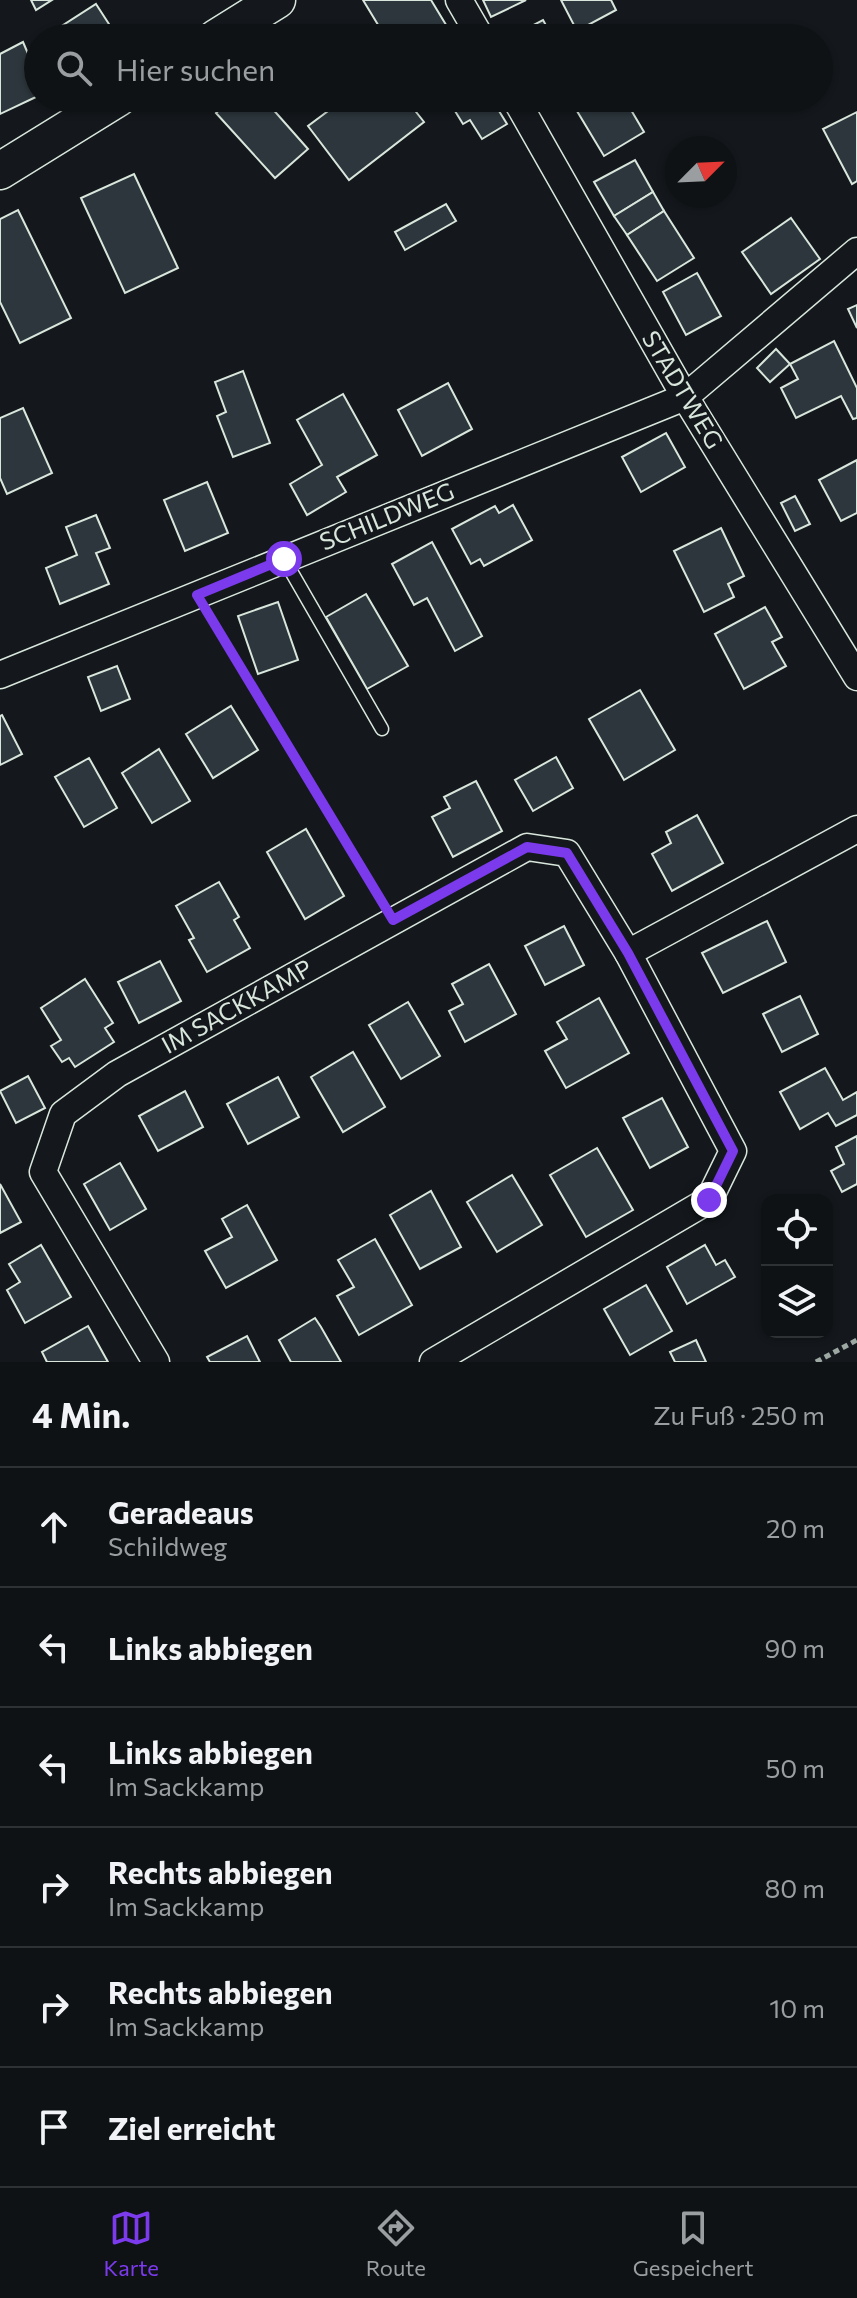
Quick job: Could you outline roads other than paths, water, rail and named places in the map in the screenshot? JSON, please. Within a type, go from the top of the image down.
[{"type":"street","points":[[238,24],[277,0]]},
{"type":"street","points":[[459,0],[473,24]]},
{"type":"street","points":[[0,171],[95,112]]},
{"type":"street","name":"STADTWEG","points":[[523,112],[685,397],[857,677]]},
{"type":"street","name":"SCHILDWEG","points":[[0,675],[685,397],[857,251]]},
{"type":"street","points":[[628,953],[857,829]]},
{"type":"street","name":"IM SACKKAMP","points":[[156,1362],[43,1172],[63,1114],[117,1074],[527,847],[567,853],[628,953],[733,1151],[709,1200],[433,1362]]},
{"type":"lane","points":[[284,559],[382,729]]}]
